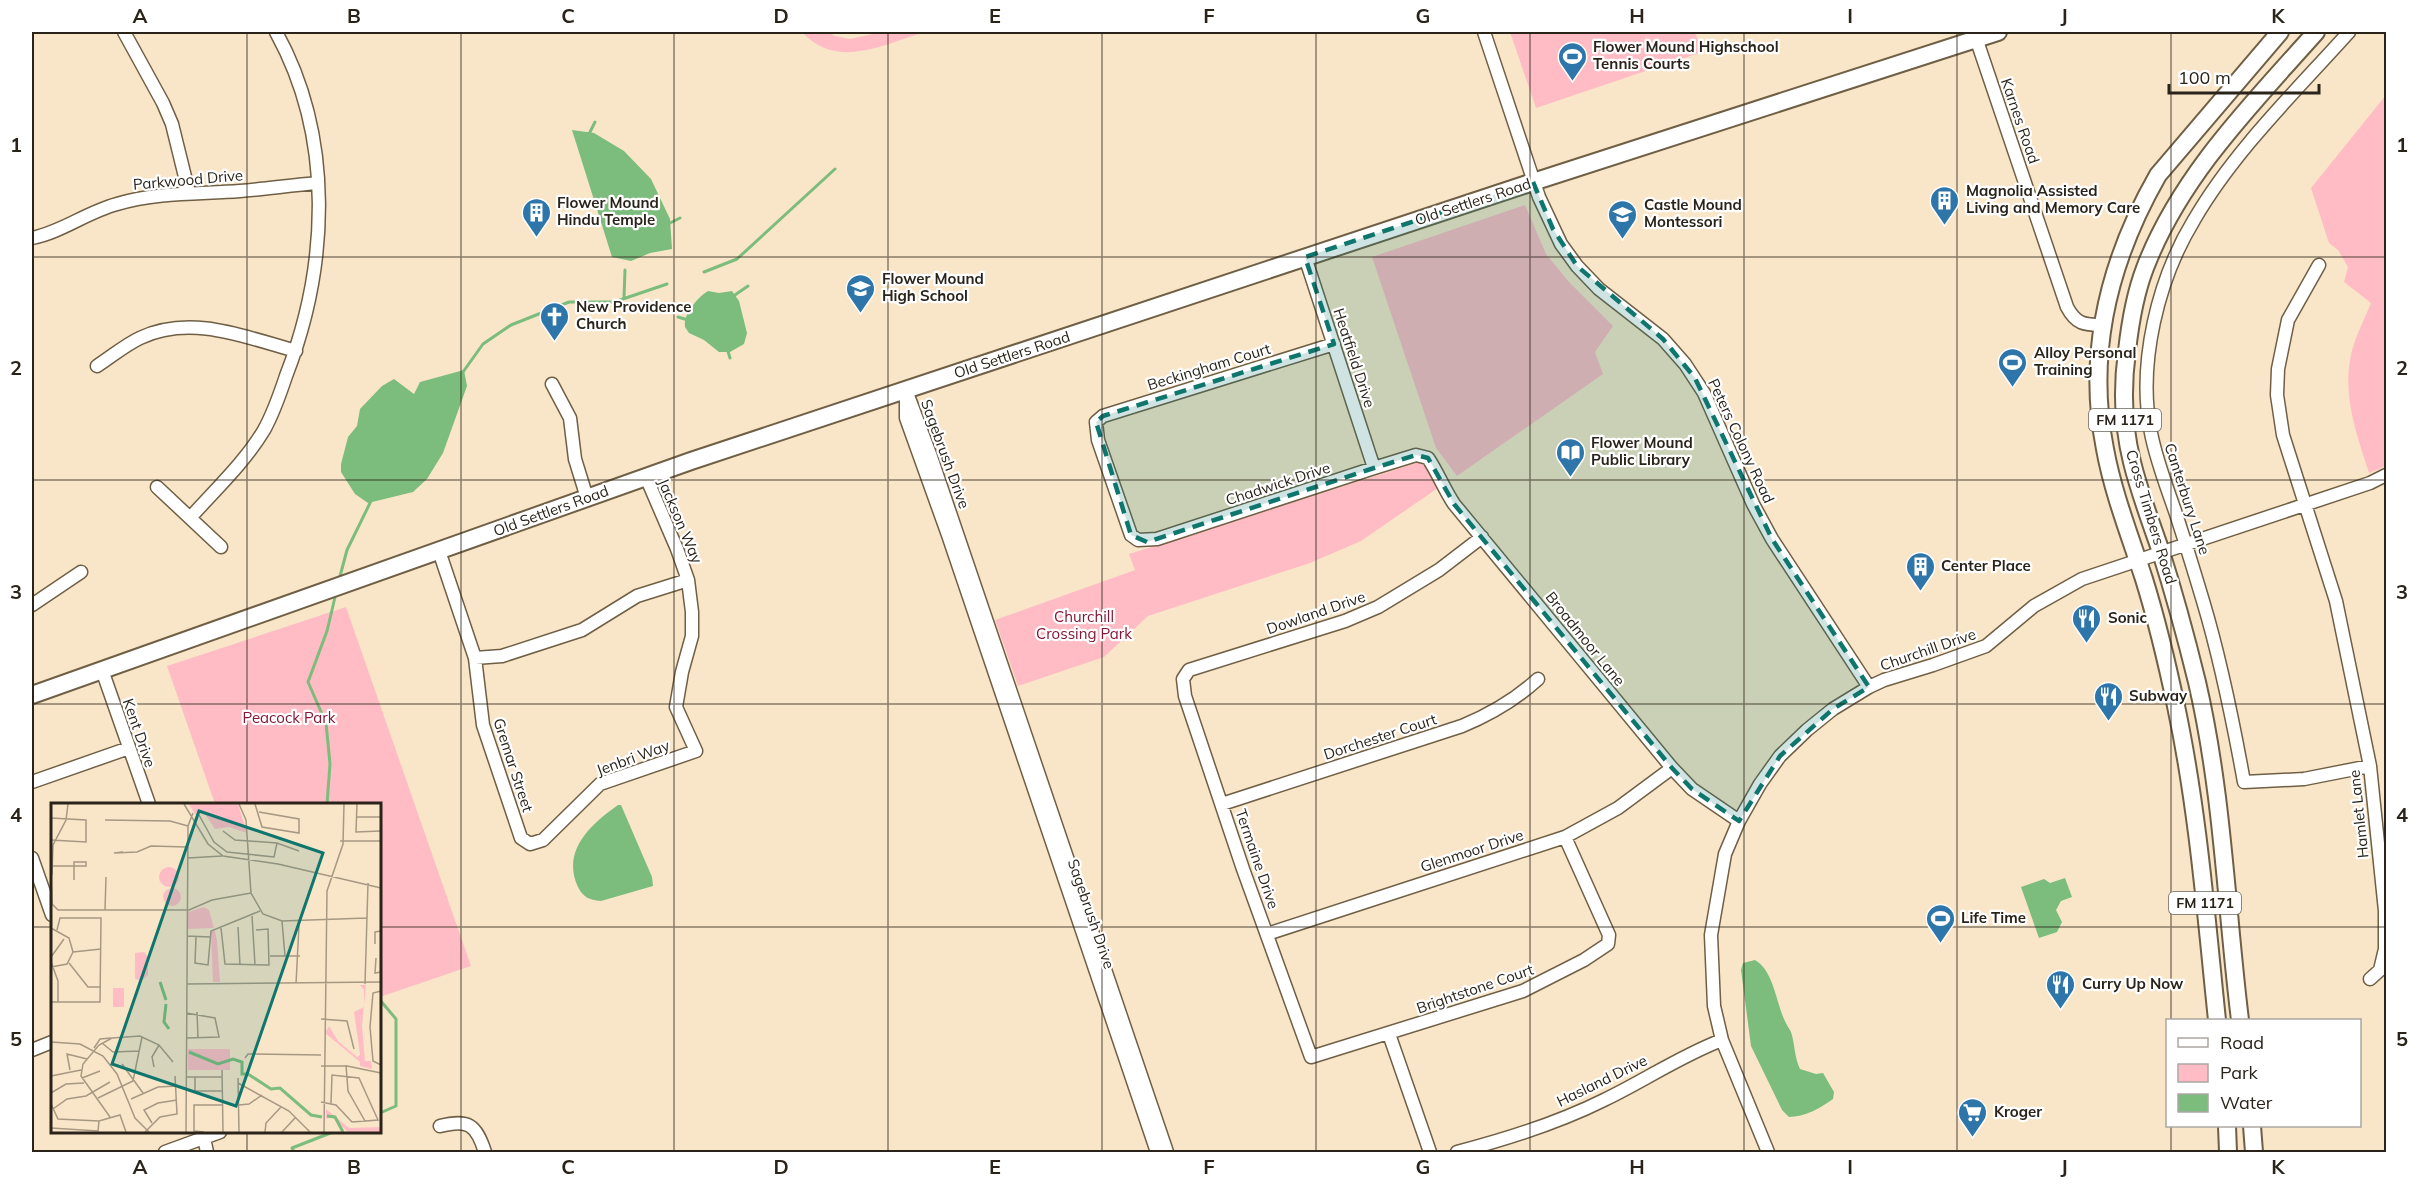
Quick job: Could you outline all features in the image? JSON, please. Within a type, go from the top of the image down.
[{"type":"main road","name":"Old Settlers Road","points":[[32,695],[646,477],[1305,257],[1998,32]]},
{"type":"main road","name":"Cross Timbers Road","points":[[2217,1019],[2198,836],[2185,749],[2158,628],[2110,473],[2101,426],[2098,366],[2102,326],[2115,268],[2126,237],[2158,175],[2280,32]]},
{"type":"main road","name":"Cross Timbers Road","points":[[2240,1019],[2224,843],[2210,749],[2192,663],[2161,552],[2132,462],[2124,402],[2125,367],[2129,334],[2143,271],[2155,242],[2178,200],[2203,164],[2316,32]]},
{"type":"main road","points":[[2180,149],[2203,164]]},
{"type":"main road","points":[[2213,986],[2236,984]]},
{"type":"main road","points":[[2227,1127],[2228,1152]]},
{"type":"main road","points":[[2252,1127],[2254,1152]]},
{"type":"street","points":[[124,32],[158,93],[172,124],[189,193]]},
{"type":"street","points":[[190,518],[265,429],[296,351],[314,273],[318,237],[318,162],[308,111],[288,53],[276,32]]},
{"type":"street","name":"Peters Colony Road","points":[[1484,32],[1533,182],[1553,229],[1577,266],[1599,289],[1663,339],[1695,378],[1772,539],[1869,687]]},
{"type":"street","name":"Canterbury Lane","points":[[2349,32],[2232,165],[2193,220],[2176,257],[2157,313],[2147,365],[2147,399],[2151,433],[2211,627],[2227,693],[2244,782],[2304,779],[2370,766]]},
{"type":"street","name":"Karnes Road","points":[[1976,39],[2067,307],[2073,318],[2081,324],[2102,326]]},
{"type":"street","name":"Parkwood Drive","points":[[32,238],[45,235],[116,204],[168,195],[318,183]]},
{"type":"street","name":"Heatfield Drive","points":[[1305,257],[1374,468]]},
{"type":"street","name":"Hamlet Lane","points":[[2319,266],[2288,320],[2278,369],[2277,395],[2283,435],[2336,601],[2370,766],[2385,911],[2385,949],[2380,970],[2370,979]]},
{"type":"street","points":[[97,366],[139,339],[176,328],[213,328],[296,351]]},
{"type":"street","name":"Beckingham Court","points":[[1138,540],[1131,535],[1127,525],[1098,440],[1096,422],[1103,416],[1334,344]]},
{"type":"street","points":[[552,384],[570,418],[575,459],[587,498]]},
{"type":"street","name":"Sagebrush Drive","points":[[906,390],[906,418],[1167,1152]]},
{"type":"street","name":"Chadwick Drive","points":[[1138,540],[1156,539],[1416,455],[1428,458]]},
{"type":"street","name":"Broadmoor Lane","points":[[1428,458],[1454,504],[1672,768],[1692,789],[1739,821]]},
{"type":"street","name":"Churchill Drive","points":[[1768,1152],[1722,1040],[1714,1006],[1710,935],[1725,854],[1739,821],[1760,784],[1780,756],[1833,709],[1869,687],[1986,646],[2047,598],[2082,579],[2370,483],[2386,475]]},
{"type":"street","name":"Jackson Way","points":[[646,477],[678,549],[688,580],[692,636],[676,706],[696,751]]},
{"type":"street","points":[[157,487],[221,547]]},
{"type":"street","name":"Dowland Drive","points":[[1183,679],[1189,670],[1346,621],[1378,607],[1439,570],[1482,537]]},
{"type":"street","name":"Gremar Street","points":[[439,551],[475,658],[483,725],[521,838],[530,844]]},
{"type":"street","points":[[32,605],[81,572]]},
{"type":"street","points":[[475,658],[502,656],[582,630],[637,596],[688,580]]},
{"type":"street","name":"Kent Drive","points":[[102,670],[148,803]]},
{"type":"street","name":"Termaine Drive","points":[[1183,679],[1185,696],[1308,1047]]},
{"type":"street","name":"Dorchester Court","points":[[1222,804],[1462,726],[1486,716],[1511,701],[1538,679]]},
{"type":"street","points":[[32,782],[129,748]]},
{"type":"street","name":"Jenbri Way","points":[[530,844],[543,840],[600,784],[696,751]]},
{"type":"street","name":"Glenmoor Drive","points":[[1267,934],[1565,837],[1618,808],[1672,768]]},
{"type":"street","name":"Sagebrush Drive","points":[[1034,774],[1157,1152]]},
{"type":"street","name":"Brightstone Court","points":[[1308,1047],[1311,1057],[1523,991],[1575,965],[1608,944],[1609,935],[1565,837]]},
{"type":"street","points":[[32,858],[51,912]]},
{"type":"street","points":[[1389,1034],[1430,1152]]},
{"type":"street","name":"Hasland Drive","points":[[1457,1152],[1538,1127],[1605,1100],[1678,1058],[1722,1040]]},
{"type":"street","points":[[32,1050],[51,1042]]},
{"type":"street","points":[[440,1126],[459,1121],[467,1124],[481,1139],[485,1152]]},
{"type":"street","points":[[165,1152],[215,1133]]},
{"type":"street","points":[[204,1138],[207,1152]]},
{"type":"highlighted area","points":[[1533,182],[1553,229],[1577,266],[1663,339],[1695,378],[1772,539],[1869,687],[1833,709],[1780,756],[1739,821],[1692,789],[1672,768],[1454,504],[1428,458],[1416,455],[1147,542],[1131,535],[1096,422],[1103,416],[1334,344],[1305,257]]},
{"type":"green space","points":[[802,32],[827,32],[850,39],[881,32],[924,32],[877,48],[845,52],[830,50]]},
{"type":"green space","name":"Flower Mound Highschool Tennis Courts","points":[[1510,32],[1695,32],[1702,52],[1536,108]]},
{"type":"green space","points":[[2386,95],[2386,466],[2369,473],[2352,415],[2348,385],[2351,355],[2371,303],[2344,282],[2348,267],[2338,250],[2329,243],[2311,188]]},
{"type":"green space","points":[[1525,205],[1546,254],[1569,282],[1613,326],[1595,352],[1603,374],[1457,476],[1436,448],[1372,257]]},
{"type":"green space","name":"Churchill Crossing Park","points":[[1423,461],[1438,488],[1361,541],[1310,563],[1148,616],[1104,657],[1018,686],[995,620],[1135,570],[1129,554]]},
{"type":"green space","name":"Peacock Park","points":[[346,607],[471,966],[381,997],[381,803],[215,803],[167,666]]},
{"type":"water","points":[[572,130],[594,133],[624,151],[651,179],[670,219],[672,249],[650,253],[631,261],[612,257]]},
{"type":"water","points":[[708,291],[719,293],[732,291],[739,301],[747,333],[744,344],[730,352],[719,352],[704,340],[689,333],[685,327],[686,317],[692,306]]},
{"type":"water","points":[[464,370],[467,386],[443,453],[427,479],[413,492],[368,503],[355,494],[341,472],[341,464],[348,437],[357,426],[360,409],[382,386],[394,379],[414,394],[420,382]]},
{"type":"water","points":[[618,805],[621,805],[652,877],[653,886],[601,901],[593,900],[584,896],[578,887],[573,862],[576,850],[589,830]]},
{"type":"water","points":[[2065,878],[2072,897],[2061,901],[2056,910],[2062,922],[2057,932],[2039,938],[2021,887],[2044,879],[2050,883]]},
{"type":"water","points":[[1755,960],[1770,978],[1784,1019],[1791,1032],[1800,1069],[1816,1074],[1823,1073],[1834,1092],[1833,1099],[1806,1114],[1789,1117],[1782,1110],[1751,1046],[1741,970],[1743,963]]},
{"type":"waterway","points":[[589,134],[595,122]]},
{"type":"waterway","points":[[704,272],[737,259],[835,169]]},
{"type":"waterway","points":[[668,224],[680,218]]},
{"type":"waterway","points":[[624,298],[625,270]]},
{"type":"waterway","points":[[463,372],[483,344],[511,325],[569,302],[614,302],[667,284]]},
{"type":"waterway","points":[[732,297],[748,286]]},
{"type":"waterway","points":[[678,317],[688,320]]},
{"type":"waterway","points":[[727,348],[730,358]]},
{"type":"waterway","points":[[339,580],[347,550],[371,501]]},
{"type":"waterway","points":[[327,803],[330,764],[326,723],[308,682],[327,631],[336,593]]},
{"type":"waterway","points":[[381,1001],[396,1019],[396,1106],[381,1113]]},
{"type":"waterway","points":[[294,1152],[292,1148],[330,1133]]},
{"type":"place","name":"Flower Mound Highschool Tennis Courts","points":[[1572,82]]},
{"type":"place","name":"Magnolia Assisted Living and Memory Care","points":[[1945,226]]},
{"type":"place","name":"Flower Mound Hindu Temple","points":[[536,238]]},
{"type":"place","name":"Castle Mound Montessori","points":[[1623,240]]},
{"type":"place","name":"Flower Mound High School","points":[[861,314]]},
{"type":"place","name":"New Providence Church","points":[[555,342]]},
{"type":"place","name":"Alloy Personal Training","points":[[2013,388]]},
{"type":"place","name":"Flower Mound Public Library","points":[[1570,478]]},
{"type":"place","name":"Center Place","points":[[1920,592]]},
{"type":"place","name":"Sonic","points":[[2087,644]]},
{"type":"place","name":"Subway","points":[[2108,722]]},
{"type":"place","name":"Life Time","points":[[1940,944]]},
{"type":"place","name":"Curry Up Now","points":[[2061,1010]]},
{"type":"place","name":"Kroger","points":[[1973,1138]]}]
